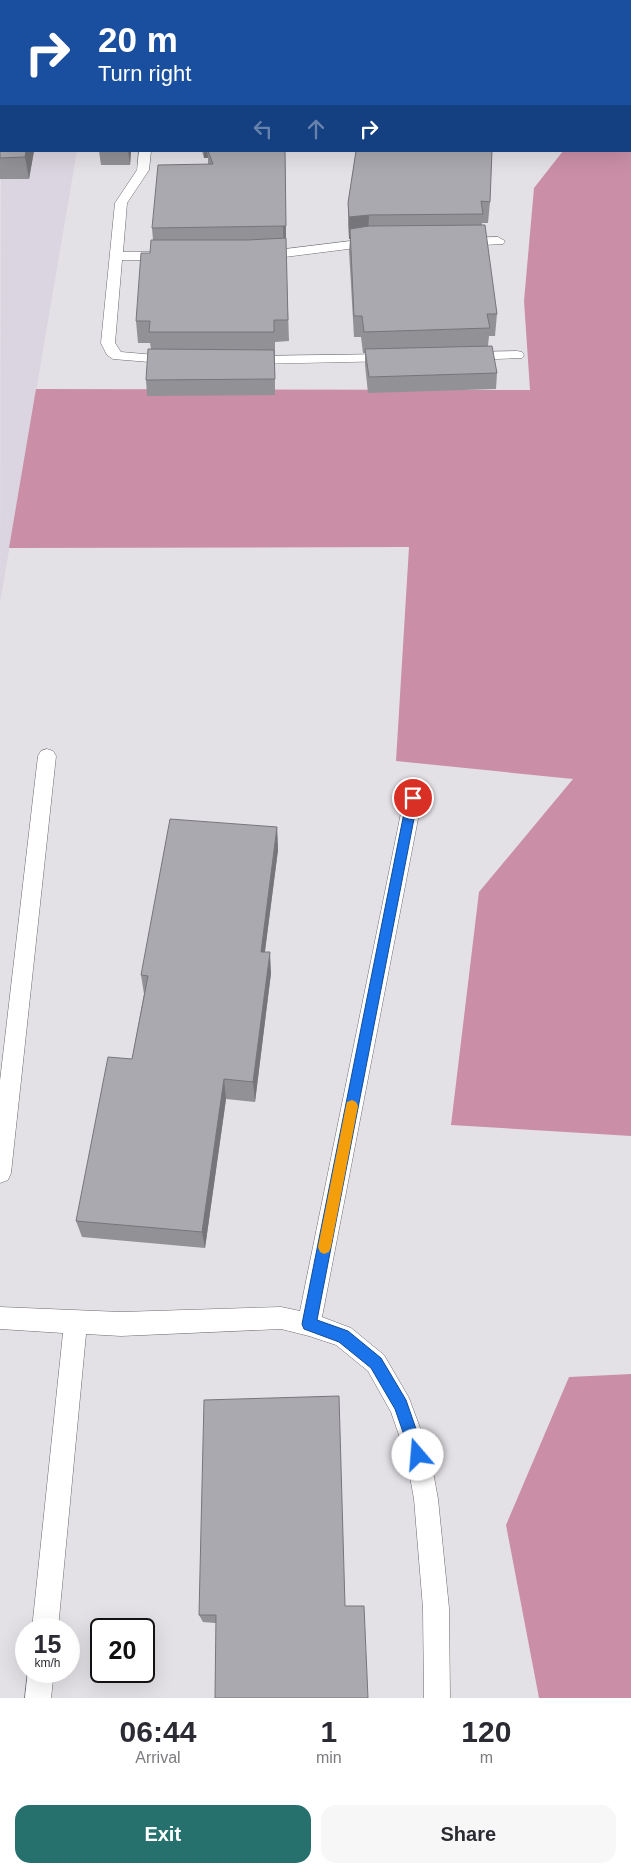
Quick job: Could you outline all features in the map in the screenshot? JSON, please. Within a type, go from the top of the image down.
[{"type":"lane","points":[[145,152],[148,170],[121,203],[108,344],[112,352],[127,358],[184,360]]},
{"type":"lane","points":[[452,242],[498,241]]},
{"type":"lane","points":[[250,256],[284,254],[350,244],[387,242]]},
{"type":"lane","points":[[116,256],[183,256]]},
{"type":"lane","points":[[451,357],[517,355]]},
{"type":"lane","points":[[232,360],[403,358]]},
{"type":"lane","points":[[0,1173],[47,756]]},
{"type":"lane","points":[[309,1324],[413,798]]},
{"type":"lane","points":[[0,1318],[121,1324],[281,1318],[309,1324],[343,1336],[376,1363],[401,1406],[418,1455],[426,1499],[436,1608],[437,1698]]},
{"type":"lane","points":[[46,1618],[76,1322]]},
{"type":"lane","points":[[38,1698],[40,1683]]},
{"type":"shaded area","points":[[1,152],[77,152],[0,603]]},
{"type":"shaded area","points":[[562,152],[631,152],[631,1136],[451,1125],[479,892],[573,779],[396,761],[409,547],[9,548],[36,389],[530,390],[524,301],[534,188]]},
{"type":"shaded area","points":[[631,1374],[631,1698],[539,1698],[506,1525],[569,1377]]},
{"type":"building","points":[[0,152],[26,152],[25,157],[0,158]]},
{"type":"building","points":[[208,152],[285,152],[286,226],[152,228],[158,165],[213,164]]},
{"type":"building","points":[[356,152],[492,152],[490,202],[481,201],[483,214],[369,215],[349,217],[348,203]]},
{"type":"building","points":[[485,225],[497,314],[487,314],[490,328],[364,332],[362,316],[354,316],[350,229],[369,226]]},
{"type":"building","points":[[286,238],[288,320],[274,320],[274,332],[149,332],[150,321],[136,321],[141,253],[150,253],[151,240]]},
{"type":"building","points":[[492,346],[497,373],[369,377],[365,349]]},
{"type":"building","points":[[148,349],[274,350],[275,379],[146,380]]},
{"type":"building","points":[[170,819],[277,827],[261,952],[270,952],[253,1082],[224,1079],[202,1232],[76,1221],[108,1057],[132,1059],[148,976],[141,975]]},
{"type":"building","points":[[339,1396],[345,1606],[364,1606],[368,1698],[215,1698],[216,1615],[199,1615],[204,1400]]},
{"type":"slow traffic","points":[[324,1247],[352,1106]]},
{"type":"route","points":[[413,798],[309,1324],[343,1336],[376,1363],[401,1406],[418,1455]]}]
